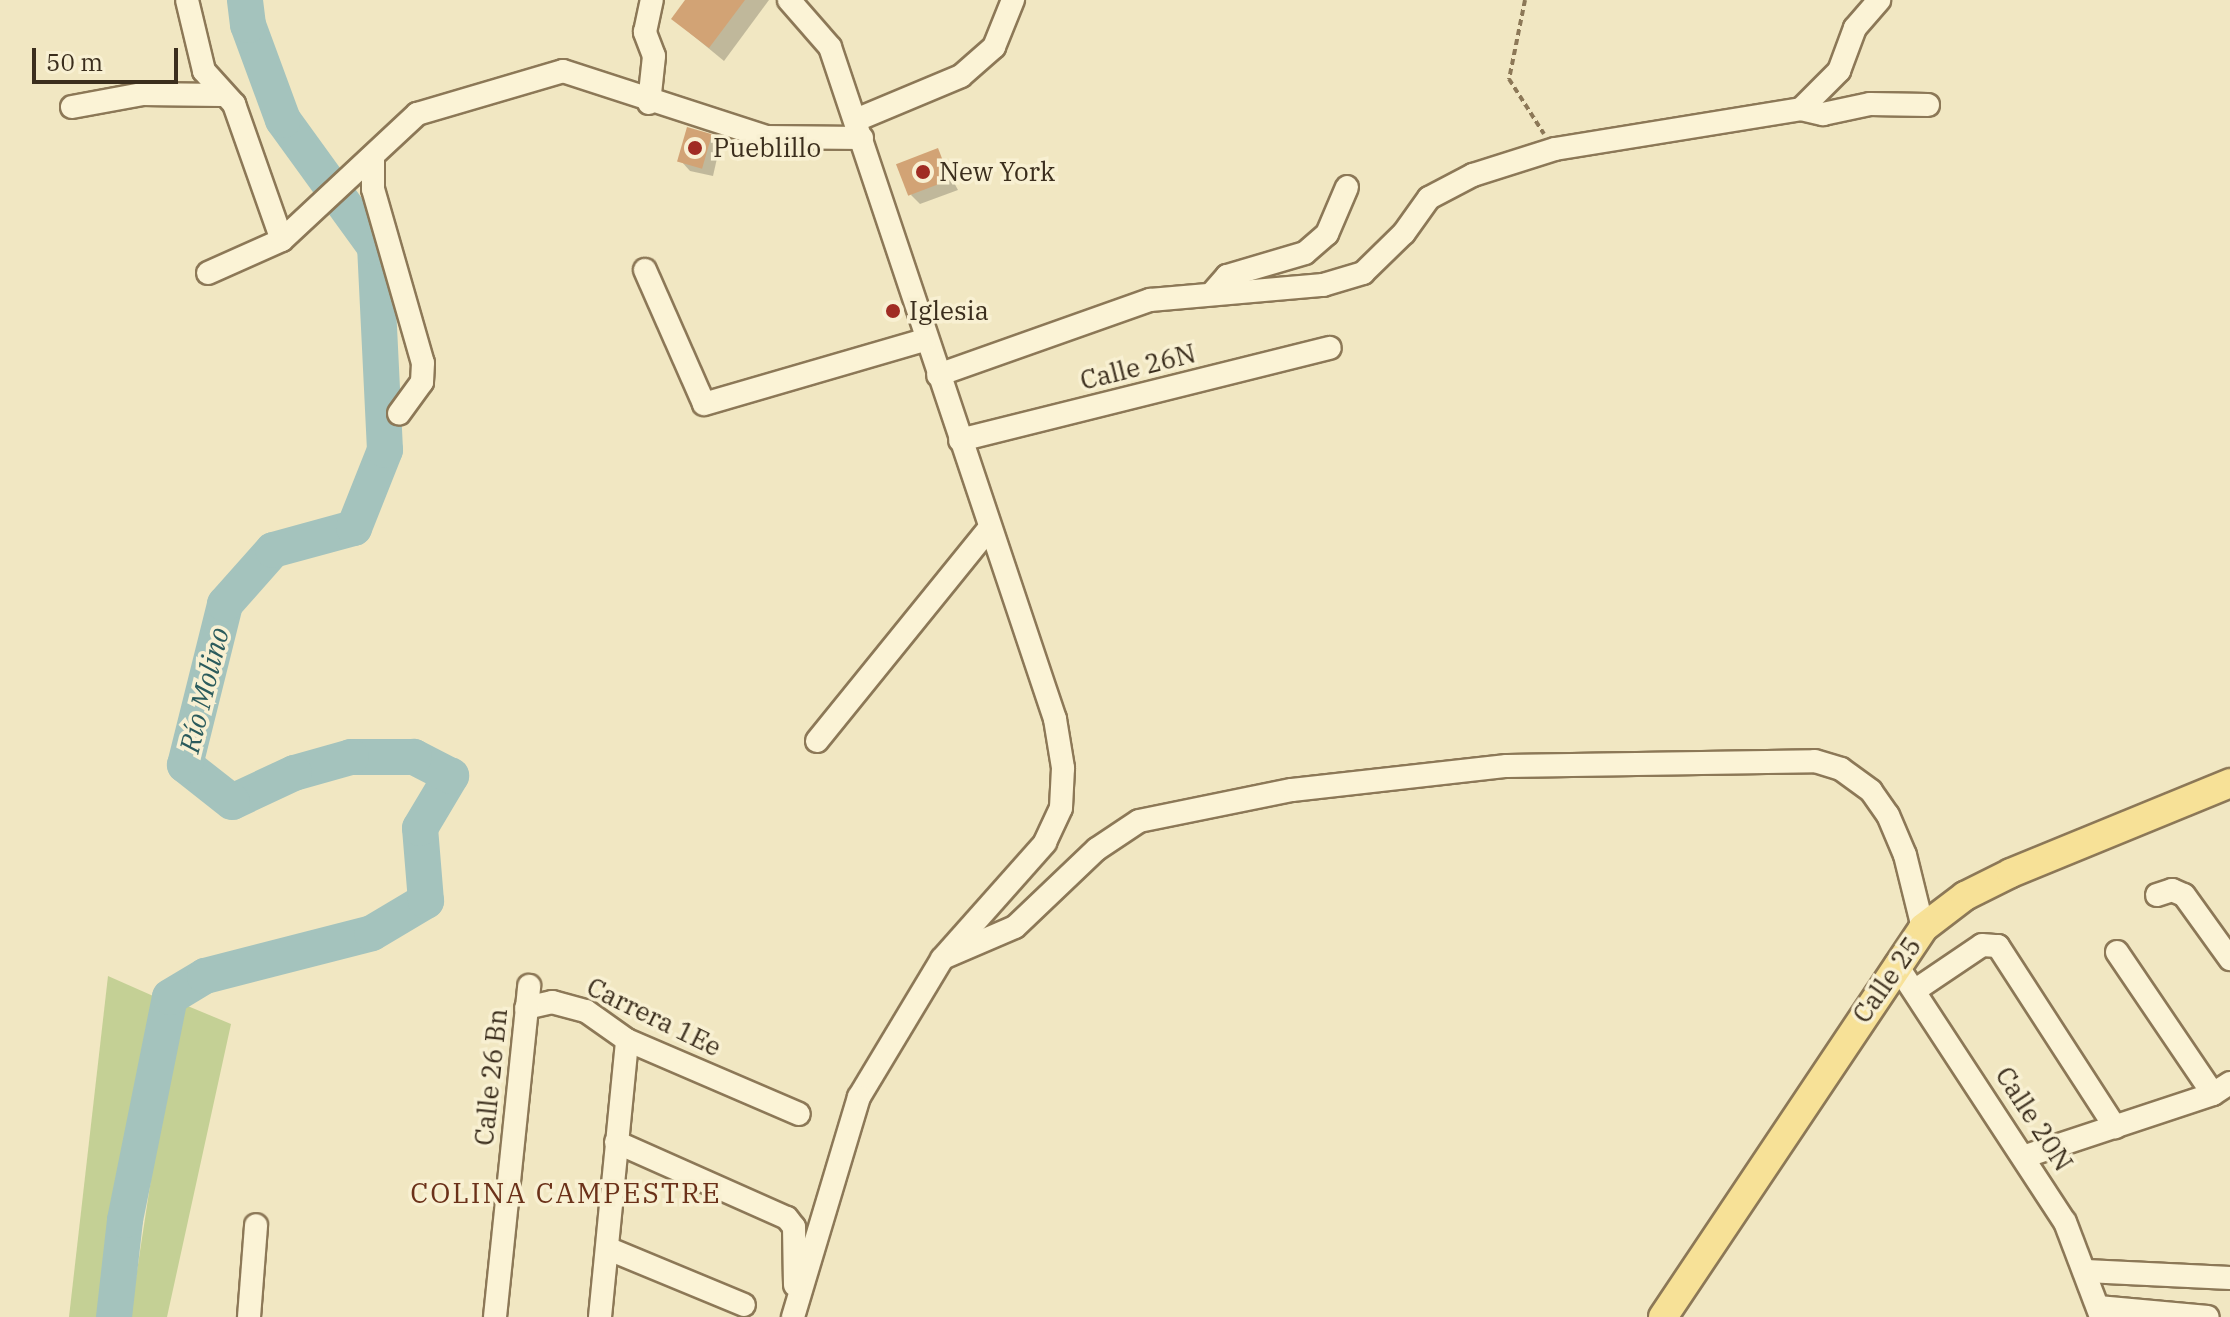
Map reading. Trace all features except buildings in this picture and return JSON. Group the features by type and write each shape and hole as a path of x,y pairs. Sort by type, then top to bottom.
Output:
{"main road":[{"name":"Calle 25","path":"1663,1317 1896,964 1923,928 1965,896 2011,873 2230,783"}],"street":[{"path":"187,0 204,71 221,95 234,104 282,240"},
{"path":"649,103 654,56 645,32 652,0"},
{"path":"789,0 830,47 988,530 1055,719 1063,768 1061,808 1045,843 942,959 859,1097 794,1314"},
{"path":"208,273 282,240 342,183 373,159 417,114 563,71 649,103 766,137 859,129 961,76 994,47 1013,0"},
{"path":"1801,109 1839,71 1855,28 1879,0"},
{"path":"72,107 142,94 221,95"},
{"path":"938,375 1150,300 1214,291 1323,285 1363,273 1404,233 1429,198 1473,175 1555,149 1801,109 1823,114 1870,104 1928,105"},
{"path":"373,159 373,189 423,363 422,382 399,414"},
{"path":"1214,291 1227,276 1305,253 1327,234 1347,187"},
{"path":"645,270 704,404 925,340"},
{"name":"Calle 26N","path":"960,440 1330,348"},
{"path":"817,741 988,530"},
{"path":"942,959 1007,933 1097,849 1139,821 1292,790 1507,766 1815,761 1841,769 1871,791 1888,815 1905,855 1923,928"},
{"path":"2157,895 2172,890 2184,895 2230,959"},
{"path":"1917,989 1982,945 1998,946 2115,1127"},
{"path":"2026,1156 2222,1088 2117,952"},
{"name":"Calle 20N","path":"1896,964 1917,989 2026,1156 2065,1222 2100,1312"},
{"name":"Carrera 1Ee","path":"528,997 586,1011 627,1040 799,1114"},
{"name":"Calle 26 Bn","path":"495,1317 528,997"},
{"path":"600,1317 627,1040"},
{"path":"616,1142 787,1218 794,1227 794,1314"},
{"path":"249,1317 256,1225"},
{"path":"609,1249 744,1305"},
{"path":"2086,1271 2230,1278"},
{"path":"2100,1312 2201,1316"}],"path":[{"path":"1525,0 1509,79 1516,97 1555,149"}],"green space":[{"path":"108,976 160,999 103,1317 69,1317"},
{"path":"178,1002 231,1024 167,1317 130,1317"}],"waterway":[{"name":"Río Molino","path":"114,1317 125,1220 170,997 205,976 372,933 426,901 420,828 451,776 414,757 351,757 294,773 232,802 185,765 225,604 273,550 354,528 385,450 375,247 283,120 248,25 245,0"}],"place":[{"name":"Pueblillo","path":"695,148"},
{"name":"New York","path":"923,172"},
{"name":"Iglesia","path":"893,311"}],"district":[{"name":"COLINA CAMPESTRE","path":"566,1193"}]}
